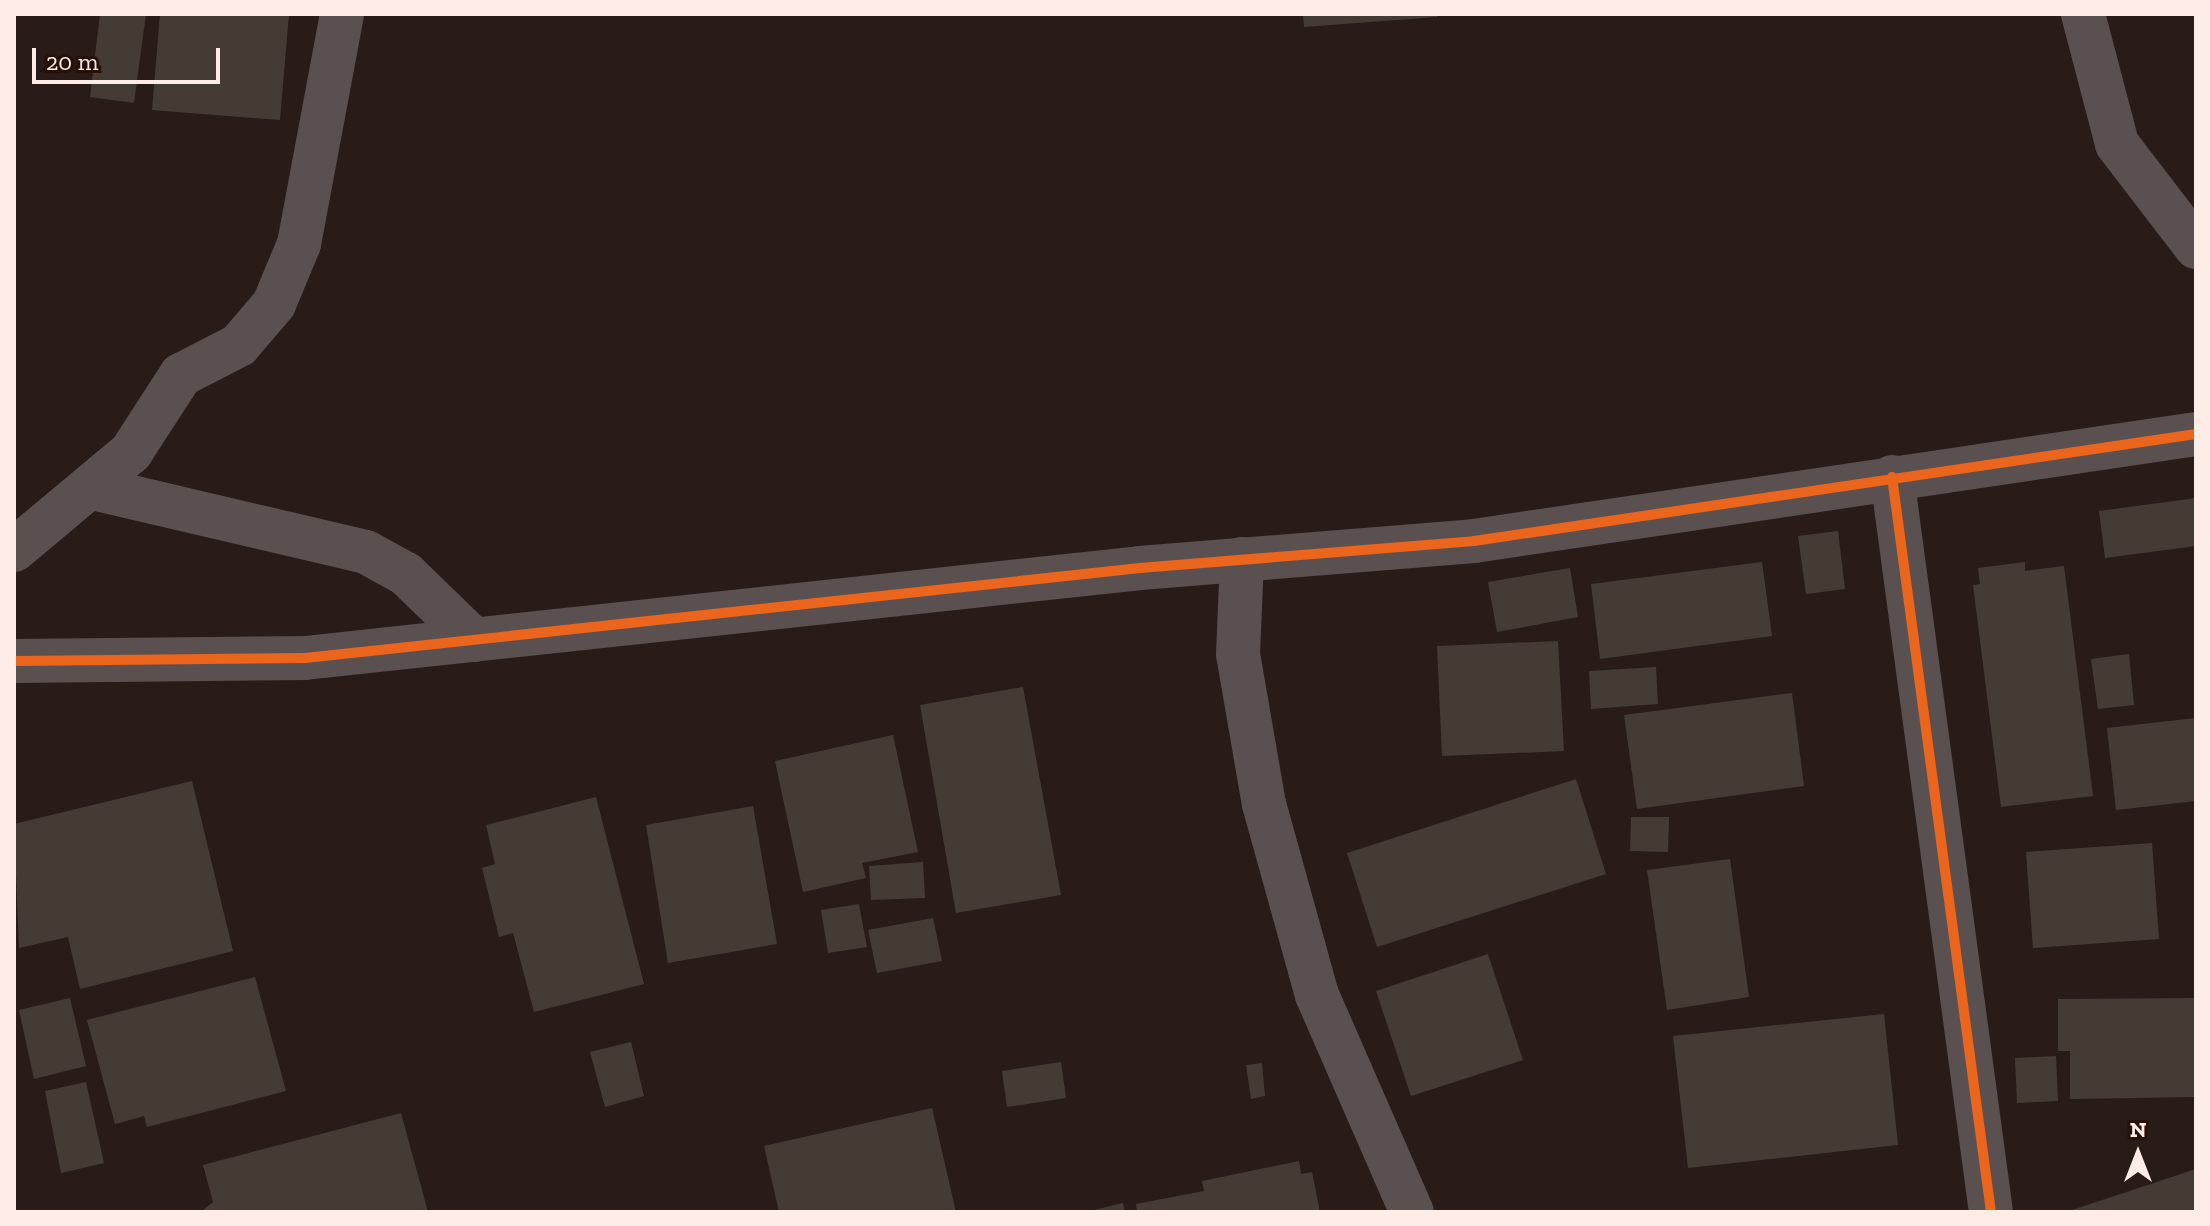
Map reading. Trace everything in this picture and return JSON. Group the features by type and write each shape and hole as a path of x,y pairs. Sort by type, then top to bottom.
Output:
{"street":[{"path":"14,550 93,488 131,452 181,375 239,345 274,304 299,244 342,14"},
{"path":"2083,14 2117,144 2196,247"},
{"path":"14,661 305,658 1242,559 1474,541 1892,477 2192,440"},
{"path":"1892,477 1991,1212"},
{"path":"93,488 366,552 406,574 474,640"},
{"path":"1242,559 1238,654 1264,804 1317,995 1412,1212"}],"building":[{"path":"100,14 146,14 134,103 90,97"},
{"path":"160,14 289,14 280,120 152,110"},
{"path":"1303,14 1437,14 1437,17 1304,27"},
{"path":"2196,498 2196,546 2105,558 2099,511"},
{"path":"1838,531 1845,589 1806,594 1798,536"},
{"path":"1762,562 1772,636 1600,659 1591,584"},
{"path":"2025,562 2025,571 2064,566 2093,796 2001,807 1973,585 1980,584 1978,568"},
{"path":"1570,568 1578,617 1497,632 1488,582"},
{"path":"1558,641 1564,751 1442,756 1437,646"},
{"path":"2129,654 2134,705 2098,709 2091,659"},
{"path":"1656,667 1658,704 1591,709 1589,671"},
{"path":"1023,687 1061,895 956,913 920,705"},
{"path":"1792,693 1804,786 1637,809 1624,715"},
{"path":"2196,718 2196,801 2116,810 2107,728"},
{"path":"893,735 918,852 862,863 866,878 803,892 775,761"},
{"path":"1576,779 1606,874 1377,947 1347,853"},
{"path":"192,781 233,951 80,989 68,937 19,948 14,824"},
{"path":"596,797 644,984 534,1012 513,933 499,937 482,868 495,864 486,825"},
{"path":"753,806 777,944 668,963 646,825"},
{"path":"1631,817 1669,817 1668,852 1630,851"},
{"path":"2152,843 2159,939 2033,948 2026,852"},
{"path":"1730,859 1749,997 1667,1010 1647,870"},
{"path":"923,862 925,898 871,900 869,866"},
{"path":"859,904 867,947 828,953 821,910"},
{"path":"933,918 942,961 877,973 868,930"},
{"path":"1488,954 1523,1060 1411,1096 1376,991"},
{"path":"255,977 286,1091 147,1127 144,1116 115,1124 87,1020"},
{"path":"70,998 86,1066 34,1079 19,1010"},
{"path":"2196,998 2196,1097 2070,1099 2070,1051 2058,1051 2058,999"},
{"path":"1884,1014 1898,1145 1688,1168 1673,1036"},
{"path":"631,1042 644,1096 605,1107 590,1052"},
{"path":"2056,1056 2058,1101 2017,1103 2015,1058"},
{"path":"1061,1062 1066,1098 1007,1107 1002,1071"},
{"path":"1262,1063 1265,1096 1251,1099 1246,1065"},
{"path":"86,1082 104,1163 61,1173 45,1091"},
{"path":"932,1108 956,1212 779,1212 764,1146"},
{"path":"401,1113 428,1212 201,1212 213,1202 203,1165"},
{"path":"1299,1161 1301,1174 1312,1172 1320,1212 1137,1212 1136,1204 1204,1191 1202,1181"},
{"path":"2196,1169 2196,1212 2069,1212 2069,1211"},
{"path":"1123,1203 1125,1212 1090,1212 1090,1211"}],"cycle path":[{"path":"14,661 305,658 1140,568 1474,541 2196,434"},
{"path":"1892,477 1991,1212"}]}
